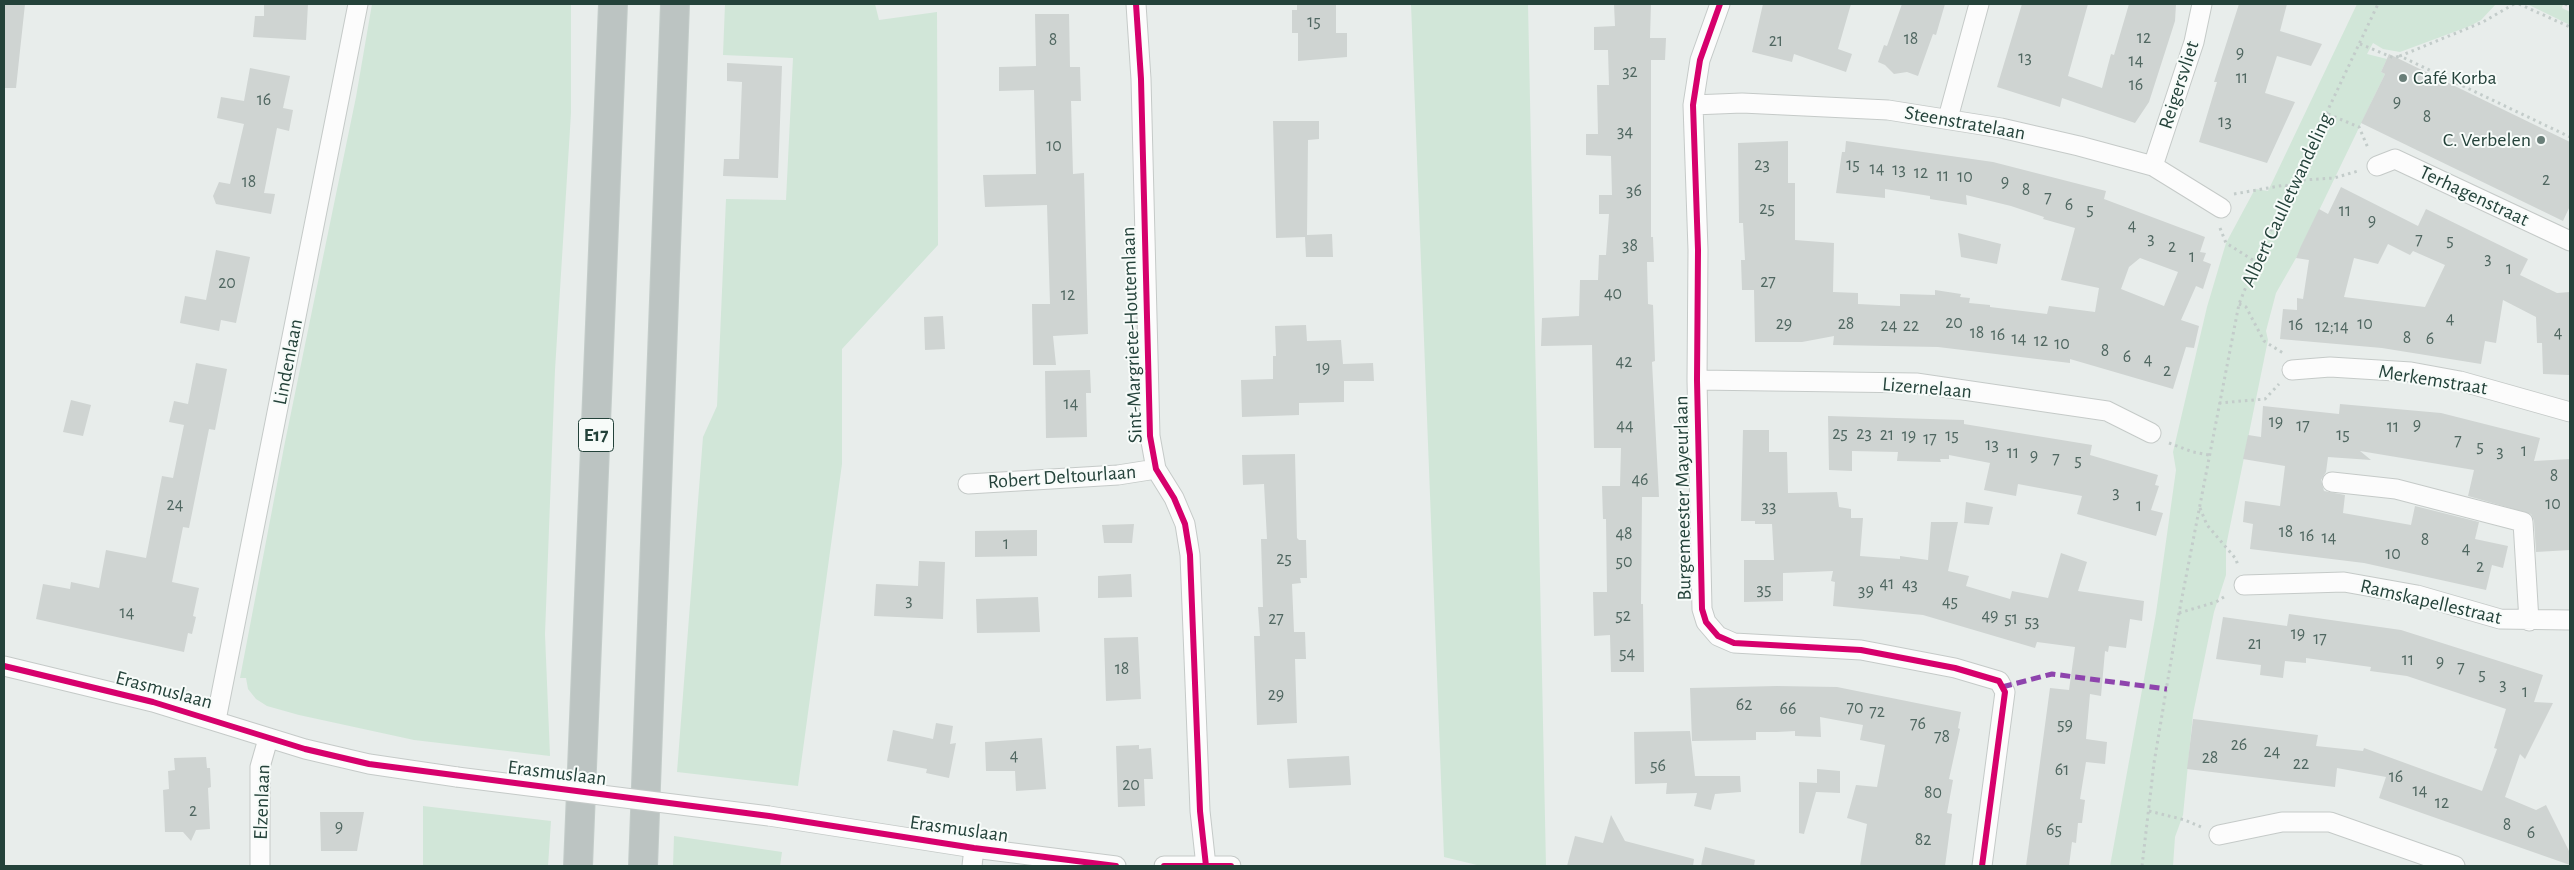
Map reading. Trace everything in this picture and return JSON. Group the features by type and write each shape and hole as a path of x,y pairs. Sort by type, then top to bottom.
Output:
{"highway":[{"name":"E17","path":"578,866 614,4"},
{"path":"643,866 675,4"}],"street":[{"name":"Lindenlaan","path":"216,720 358,4"},
{"name":"Sint-Margriete-Houtemlaan","path":"1136,4 1141,79 1150,436 1156,470 1174,498 1185,524 1190,555 1200,811 1206,866"},
{"name":"Burgemeester Mayeurlaan","path":"1720,4 1700,60 1693,105 1698,250 1697,380 1702,609 1706,622 1718,636 1734,643 1861,650 1955,668 1999,681 2005,692 1982,866"},
{"path":"1948,118 1980,4"},
{"name":"Reigersvliet","path":"2153,166 2194,42 2202,4"},
{"name":"Steenstratelaan","path":"1693,105 1742,103 1888,110 1948,118 2079,146 2153,166 2221,208"},
{"name":"Terhagenstraat","path":"2377,166 2395,159 2570,241"},
{"name":"Merkemstraat","path":"2292,370 2330,367 2411,372 2460,380 2570,412"},
{"name":"Lizernelaan","path":"1697,380 1916,383 2107,411 2152,433"},
{"name":"Robert Deltourlaan","path":"968,484 1118,475 1156,470"},
{"name":"Ramskapellestraat","path":"2332,482 2396,489 2523,522 2529,621"},
{"name":"Ramskapellestraat","path":"2244,585 2344,582 2417,595 2500,619 2529,621 2570,620"},
{"name":"Erasmuslaan","path":"4,666 216,720 268,739 369,764 769,816 973,857 1116,866"},
{"name":"Elzenlaan","path":"260,866 260,767 268,739"},
{"path":"2219,835 2282,822 2330,822 2455,866"},
{"path":"1164,866 1231,866"}],"path":[{"path":"2360,44 2394,58 2483,22 2514,4"},
{"path":"2520,4 2570,26"},
{"path":"2566,4 2570,6"},
{"path":"2400,56 2570,137"},
{"path":"2328,114 2359,127 2377,166"},
{"path":"2297,178 2303,180 2334,178"},
{"path":"2255,189 2285,185 2292,188"},
{"path":"2219,403 2265,399 2292,370 2282,352 2264,341 2246,307 2238,304"},
{"path":"2152,433 2174,446 2209,455"},
{"path":"2179,613 2216,602 2244,585 2236,559 2207,525 2199,507"},
{"path":"2149,812 2185,820 2219,835"}],"green space":[{"path":"372,4 571,4 571,113 555,370 545,634 550,756 414,740 299,715 267,706 256,699 248,689 246,678 240,678 285,442 356,97"},
{"path":"725,4 875,4 879,20 937,12 938,245 842,349 842,464 798,786 677,772 703,437 717,406 726,199 786,200 793,58 723,55"},
{"path":"1411,4 1528,4 1546,866 1481,866 1444,857"},
{"path":"2357,4 2496,4 2481,20 2470,26 2400,52 2383,49 2373,43 2367,54 2387,59 2381,72 2385,74 2296,258 2276,293 2266,331 2268,340 2226,546 2226,575 2214,612 2193,714 2183,815 2175,837 2173,866 2110,866 2156,613 2176,470 2173,452 2207,307 2226,243 2255,189 2268,191"},
{"path":"2527,4 2563,4 2562,8 2570,12 2570,25"},
{"path":"423,806 551,821 548,866 423,866"},
{"path":"674,836 782,852 780,866 673,866"}],"building":[{"path":"4,4 25,4 16,88 4,88"},
{"path":"264,4 308,4 306,40 253,37 255,16 264,16"},
{"path":"1297,4 1336,4 1336,33 1347,33 1347,57 1298,61 1298,33 1292,33 1292,10 1297,10"},
{"path":"1614,4 1651,4 1650,38 1666,38 1665,60 1651,60 1651,237 1653,237 1654,262 1647,262 1648,304 1653,305 1655,361 1652,362 1659,497 1642,497 1641,604 1643,604 1644,672 1611,672 1610,635 1594,636 1593,592 1607,592 1606,519 1603,519 1602,486 1620,486 1621,448 1594,448 1592,345 1541,346 1542,318 1579,316 1580,280 1598,280 1599,255 1606,255 1609,214 1599,214 1599,195 1612,195 1611,156 1586,155 1586,134 1598,134 1597,85 1609,85 1608,50 1594,50 1594,27 1615,26"},
{"path":"1763,4 1851,4 1838,49 1852,54 1846,72 1794,54 1792,62 1752,52"},
{"path":"1902,4 1945,4 1936,35 1933,34 1918,76 1907,72 1894,74 1885,65 1878,62 1884,45 1887,46"},
{"path":"2022,4 2088,4 2068,76 2102,88 2111,54 2114,55 2129,4 2176,4 2175,21 2149,102 2135,123 2062,98 2060,107 1997,87"},
{"path":"2239,4 2287,4 2280,31 2322,44 2311,66 2277,56 2265,93 2295,102 2267,163 2199,142 2217,82 2214,82"},
{"path":"1035,14 1069,14 1070,67 1080,67 1081,101 1071,101 1073,174 1084,173 1088,334 1053,336 1056,365 1033,365 1032,304 1050,304 1047,205 985,207 983,175 1036,174 1034,90 999,91 999,67 1036,66"},
{"path":"2389,54 2570,142 2570,206 2563,221 2361,123 2385,74 2381,72"},
{"path":"727,63 782,66 778,178 723,176 724,159 739,159 742,82 727,81"},
{"path":"250,68 290,76 283,108 293,110 289,131 277,128 264,193 275,194 271,214 216,204 213,196 219,182 230,184 244,124 217,118 221,97 244,101"},
{"path":"1273,121 1319,121 1319,139 1308,140 1307,235 1332,234 1333,257 1306,257 1305,237 1276,238"},
{"path":"1788,141 1788,183 1795,183 1795,240 1834,243 1833,292 1858,293 1858,304 1900,306 1900,294 1935,295 1935,290 1961,294 1960,297 1970,298 1969,303 1990,305 1990,307 2047,314 2049,306 2095,312 2099,288 2061,280 2075,228 2043,219 2044,217 2011,206 1966,195 1967,205 1930,199 1930,196 1885,189 1885,198 1836,193 1842,152 1845,152 1846,141 1993,162 2106,191 2104,199 2205,237 2200,252 2206,253 2203,261 2211,264 2203,289 2196,286 2181,320 2199,326 2194,348 2186,347 2173,389 2070,359 2070,363 1938,347 1833,345 1834,336 1802,342 1755,342 1754,290 1742,290 1741,260 1745,260 1743,223 1739,223 1738,143","holes":["2140,258 2178,272 2164,306 2121,289 2129,267"]},
{"path":"2341,187 2418,226 2426,209 2528,259 2520,275 2557,293 2570,292 2569,375 2543,374 2542,343 2537,343 2536,317 2503,300 2496,343 2485,341 2481,364 2382,348 2280,339 2283,309 2297,310 2297,298 2303,299 2309,260 2296,258 2319,209 2328,214","holes":["2388,244 2410,255 2413,251 2445,265 2425,307 2344,297 2354,258 2378,264"]},
{"path":"1958,233 2001,244 1997,264 1961,257"},
{"path":"216,250 250,257 236,323 221,320 219,331 180,323 185,296 206,300"},
{"path":"943,316 945,349 925,350 924,317"},
{"path":"1306,325 1307,341 1341,340 1343,364 1373,363 1374,381 1344,381 1344,402 1299,403 1299,415 1242,417 1241,380 1273,379 1273,356 1276,356 1275,326"},
{"path":"196,363 227,369 215,430 209,429 189,528 183,527 172,582 199,588 193,616 196,617 192,634 188,633 184,652 36,619 43,584 70,589 71,582 99,588 106,550 146,558 162,476 173,478 184,425 169,422 174,401 188,404"},
{"path":"1090,370 1091,393 1086,393 1087,437 1046,438 1045,371"},
{"path":"71,400 91,405 83,436 63,432"},
{"path":"2340,404 2441,413 2540,438 2534,461 2570,459 2570,550 2536,552 2534,521 2531,514 2468,496 2474,470 2360,451 2371,460 2328,457 2326,472 2321,480 2324,491 2345,495 2343,513 2411,525 2415,506 2479,522 2475,539 2508,546 2503,568 2492,565 2486,590 2364,563 2250,549 2253,524 2243,522 2245,501 2280,506 2285,466 2243,459 2248,435 2261,437 2263,406 2339,414"},
{"path":"1828,416 1964,420 1964,424 2092,445 2090,455 2158,475 2155,485 2159,486 2151,510 2163,513 2156,536 2077,514 2082,496 2018,484 2016,496 1984,490 1990,463 1949,455 1949,459 1940,459 1941,462 1897,461 1898,452 1852,451 1852,471 1829,470"},
{"path":"1743,430 1769,430 1769,452 1787,452 1788,493 1837,492 1839,507 1851,509 1851,518 1863,518 1860,556 1900,559 1900,556 1928,560 1931,522 1958,522 1948,571 1969,576 1966,586 2010,599 2012,591 2048,598 2061,553 2087,562 2078,591 2144,601 2142,621 2130,619 2126,648 2109,646 2108,652 2105,651 2101,696 2090,694 2086,739 2107,742 2105,764 2086,762 2080,799 2085,800 2082,823 2078,823 2076,843 2072,842 2069,866 2026,866 2050,688 2069,690 2075,647 2037,642 2035,648 1923,615 1833,606 1835,582 1831,581 1833,571 1783,573 1783,601 1744,602 1744,560 1774,560 1772,524 1755,524 1755,521 1741,521"},
{"path":"1295,454 1297,538 1299,540 1306,540 1307,578 1300,578 1301,583 1292,584 1294,632 1305,632 1306,659 1295,659 1297,723 1257,725 1254,636 1260,636 1258,607 1263,607 1261,539 1267,539 1264,484 1243,485 1242,455"},
{"path":"1966,502 1993,507 1989,525 1964,523"},
{"path":"1134,524 1132,543 1104,543 1102,525"},
{"path":"1037,530 1037,556 975,557 975,531"},
{"path":"919,561 945,562 943,619 874,616 876,584 918,586"},
{"path":"1131,574 1132,597 1098,598 1098,576"},
{"path":"1038,597 1040,632 977,633 976,599"},
{"path":"2289,614 2401,630 2543,675 2534,702 2553,703 2525,759 2520,754 2505,797 2536,810 2546,805 2570,853 2570,865 2379,798 2386,777 2337,768 2335,787 2187,769 2193,719 2318,735 2316,746 2363,751 2364,748 2482,791 2497,749 2494,748 2506,709 2407,676 2370,671 2371,667 2306,658 2306,663 2285,661 2283,678 2260,675 2261,665 2216,659 2223,617 2287,626"},
{"path":"1138,637 1141,699 1106,701 1104,638"},
{"path":"1837,687 1961,712 1958,728 1960,729 1949,779 1953,780 1947,813 1952,814 1945,866 1860,866 1867,824 1847,818 1856,785 1877,787 1885,745 1860,740 1863,725 1820,717 1821,737 1795,736 1795,731 1756,732 1756,740 1692,741 1690,688"},
{"path":"936,723 953,726 950,744 956,743 949,778 926,773 927,769 887,761 893,730 933,739"},
{"path":"1690,731 1695,776 1740,776 1741,792 1715,794 1711,810 1694,806 1697,793 1666,794 1667,783 1635,784 1634,732"},
{"path":"1042,738 1046,789 1016,791 1015,771 986,771 985,742"},
{"path":"1139,745 1139,749 1151,748 1153,779 1144,779 1145,806 1118,807 1116,746"},
{"path":"1349,756 1351,785 1289,788 1287,759"},
{"path":"206,757 207,768 210,768 211,787 208,788 210,829 196,830 191,841 183,832 165,832 163,790 169,789 168,771 175,770 174,758"},
{"path":"1817,769 1840,771 1840,793 1816,792 1804,834 1799,833 1799,782 1817,783"},
{"path":"320,812 364,812 357,851 321,851"},
{"path":"1611,815 1625,841 1694,859 1693,866 1567,866 1575,836 1603,843"},
{"path":"1705,847 1755,860 1754,866 1701,866"}],"marked path":[{"path":"2002,687 2052,674 2167,689"}],"cycle path":[{"path":"1136,4 1141,79 1150,436 1156,469 1174,498 1185,524 1190,555 1200,811 1206,866"},
{"path":"1720,4 1700,60 1693,105 1698,250 1697,380 1702,609 1706,622 1718,636 1734,643 1861,650 1955,668 1999,681 2005,692 1982,866"},
{"path":"4,666 153,702 305,749 369,764 769,816 974,848 1116,866"},
{"path":"1164,866 1231,866"}],"place":[{"name":"Café Korba","path":"2403,78"},
{"name":"C. Verbelen","path":"2541,140"}]}
